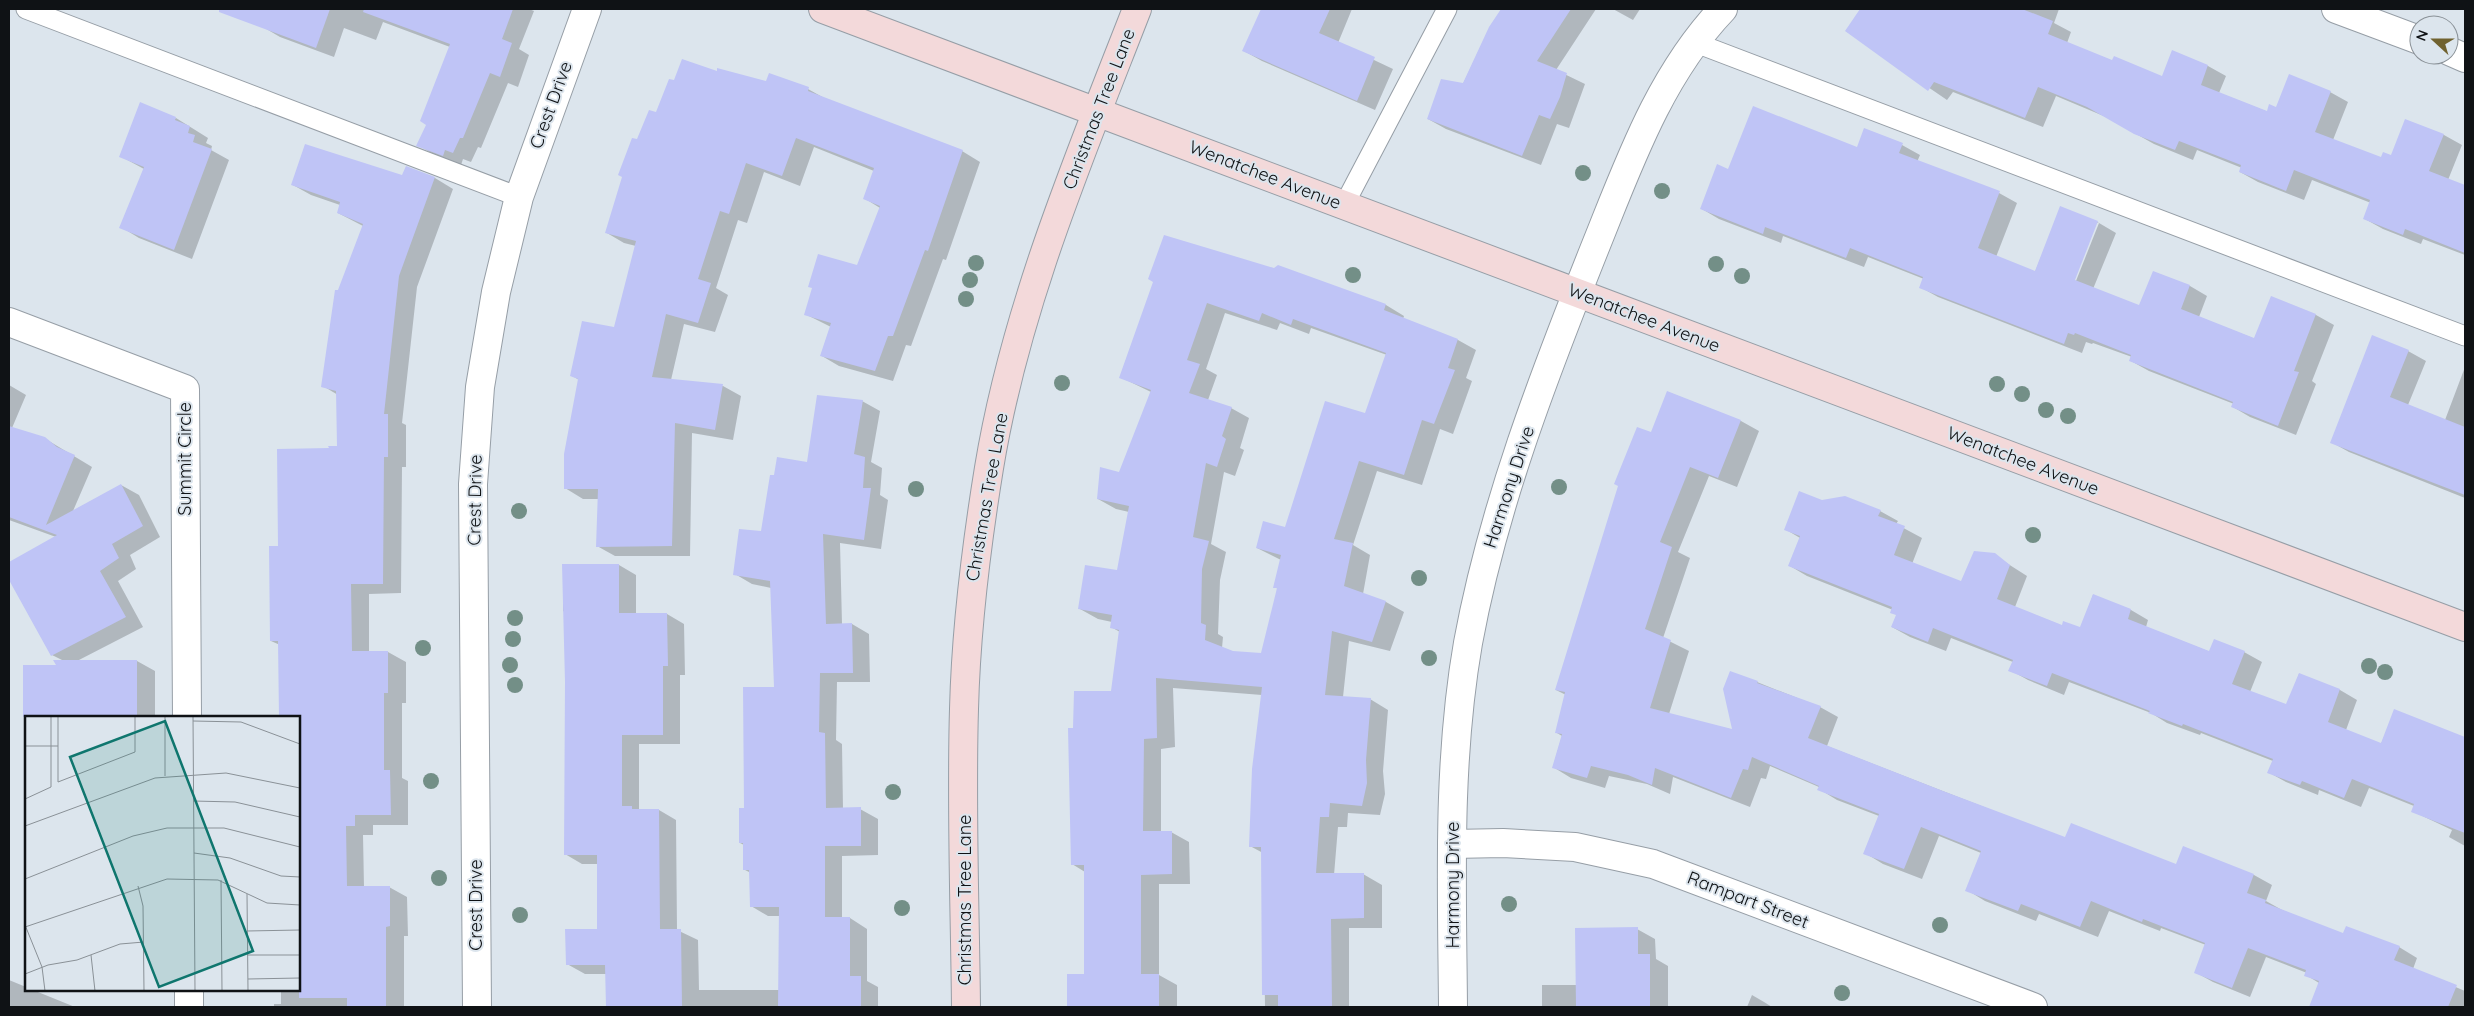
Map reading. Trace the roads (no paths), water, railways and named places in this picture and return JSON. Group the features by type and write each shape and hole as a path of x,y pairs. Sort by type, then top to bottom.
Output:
{"street":[{"name":"Crest Drive","path":"477,1007 473,484 482,378 496,292 519,197 587,9"},
{"name":"Christmas Tree Lane","path":"966,1007 964,709 970,601 989,466 1013,361 1040,266 1137,9"},
{"name":"Harmony Drive","path":"1453,1007 1452,844 1456,744 1468,644 1488,547 1518,452 1641,133 1677,70 1723,9"},
{"path":"2336,9 2409,36"},
{"name":"Wenatchee Avenue","path":"841,12 1097,112 2465,627"},
{"name":"Summit Circle","path":"9,322 185,389 187,716"},
{"name":"Rampart Street","path":"1452,844 1503,843 1575,847 1653,864 1987,999 2033,1007"},
{"path":"189,991 189,1007"}],"lane":[{"path":"26,9 519,197"},
{"path":"1344,204 1447,9"},
{"path":"1696,43 2465,336"}]}
